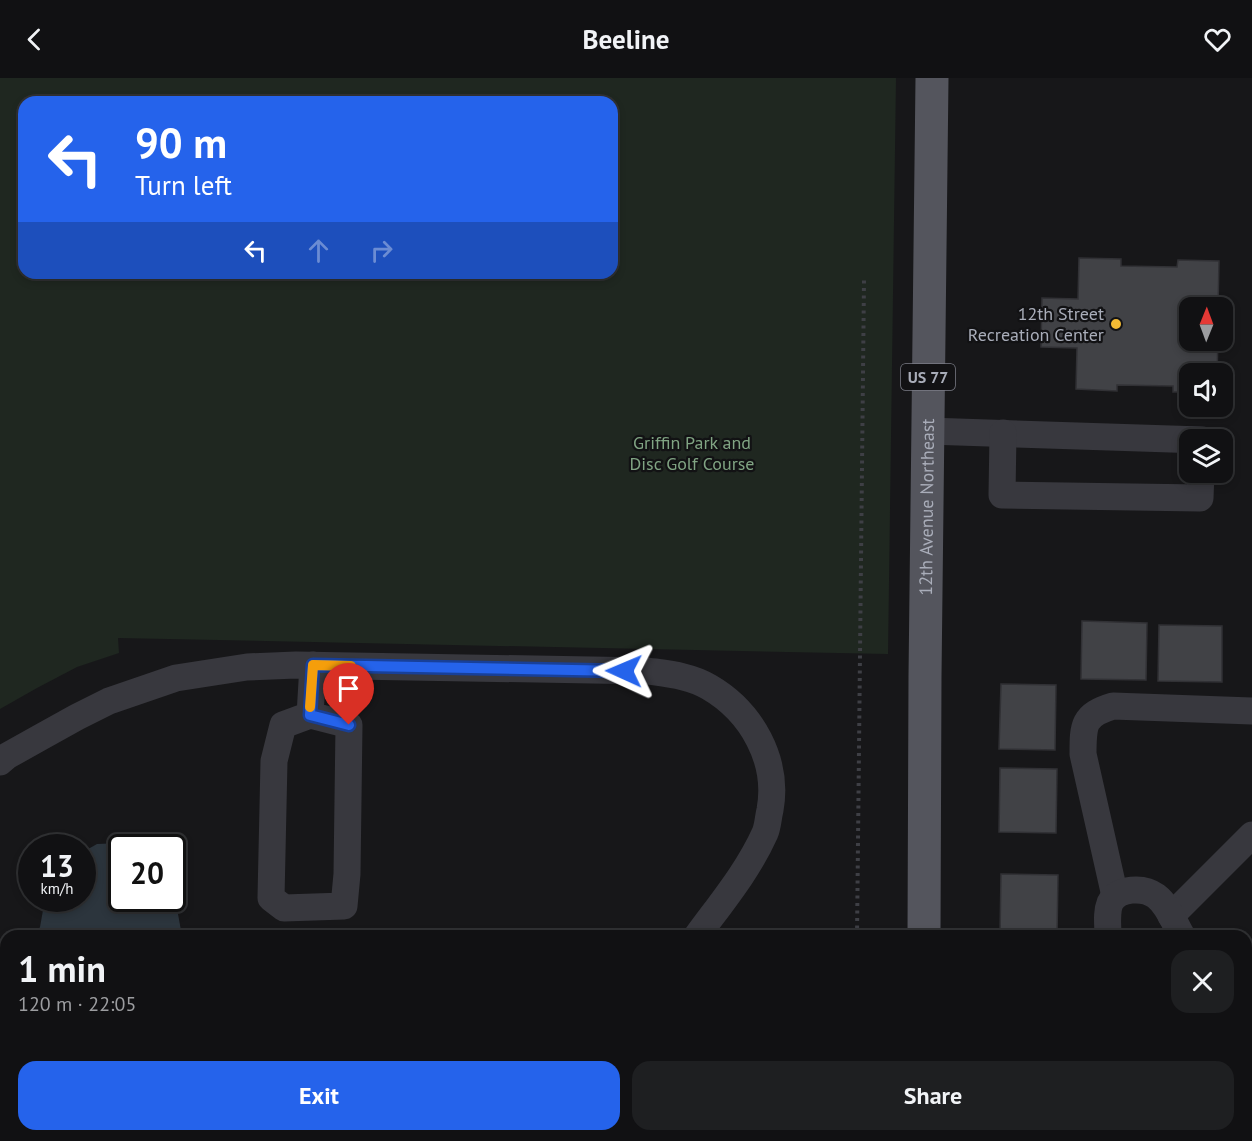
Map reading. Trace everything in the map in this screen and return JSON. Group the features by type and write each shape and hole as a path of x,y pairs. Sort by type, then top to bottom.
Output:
{"main road":[{"name":"12th Avenue Northeast","path":"924,930 932,78"}],"street":[{"path":"928,431 1179,439"},
{"path":"1003,433 1002,495 1200,498 1201,483"},
{"path":"310,715 313,665"},
{"path":"0,762 15,751 109,702 176,678 247,668 313,665 648,672 679,675 709,687 739,709 754,729 765,753 772,780 766,831 743,874 701,930"},
{"path":"1115,896 1083,754 1083,732 1089,718 1099,710 1113,706 1252,711"},
{"path":"310,715 349,725 347,874 344,906 284,908 271,898 274,761 283,725 310,715"},
{"path":"1108,930 1110,904 1115,896 1134,889 1154,895 1162,902 1177,926 1252,835"}],"path":[{"path":"857,930 864,280"}],"green space":[{"name":"Griffin Park and Disc Golf Course","path":"0,78 896,78 888,654 118,638 119,653 77,667 0,709"}],"shaded area":[{"path":"108,844 108,912 177,912 181,930 38,930 43,912 96,912 96,845"}],"building":[{"name":"12th Street Recreation Center","path":"1079,258 1121,259 1121,266 1177,267 1178,260 1219,261 1218,297 1179,297 1179,351 1218,351 1217,363 1179,363 1179,392 1173,392 1173,386 1117,385 1117,391 1076,389 1077,348 1041,347 1042,298 1078,299"},
{"path":"1082,621 1147,623 1146,680 1081,679"},
{"path":"1159,625 1222,626 1222,682 1158,681"},
{"path":"1001,684 1056,685 1055,750 999,749"},
{"path":"1000,768 1057,769 1056,833 999,832"},
{"path":"1001,874 1058,875 1057,930 1000,930"}],"slow traffic":[{"path":"310,707 313,665 351,666"}],"place":[{"name":"12th Street Recreation Center","path":"1116,324"}],"route":[{"path":"349,725 310,715 313,665 624,671"}]}
